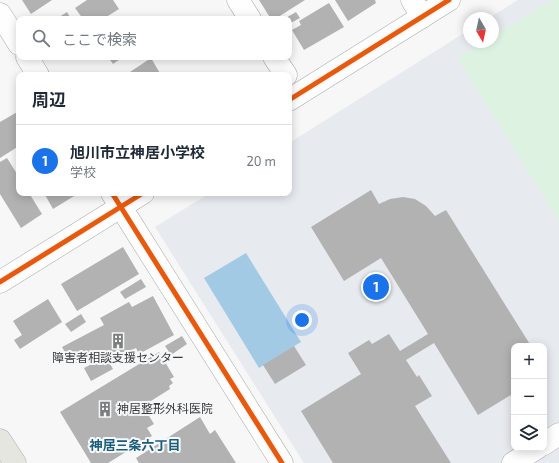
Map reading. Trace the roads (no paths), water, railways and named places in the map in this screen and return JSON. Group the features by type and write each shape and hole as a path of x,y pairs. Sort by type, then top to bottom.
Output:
{"main road":[{"path":"0,440 14,463"}],"street":[{"path":"238,0 248,16"},
{"path":"292,92 417,8 450,0"},
{"path":"0,14 16,39"},
{"path":"29,60 36,72"},
{"path":"276,60 284,72"},
{"path":"0,282 117,200 132,196"},
{"path":"117,200 282,463"},
{"path":"547,442 559,434"},
{"path":"513,463 532,451"}],"water":[{"path":"246,253 301,342 259,368 204,278"}],"place":[{"name":"旭川市立神居小学校","path":"376,287"},
{"name":"障害者相談支援センター","path":"118,341"},
{"name":"神居整形外科医院","path":"105,409"}],"district":[{"name":"神居三条六丁目","path":"135,445"}]}
